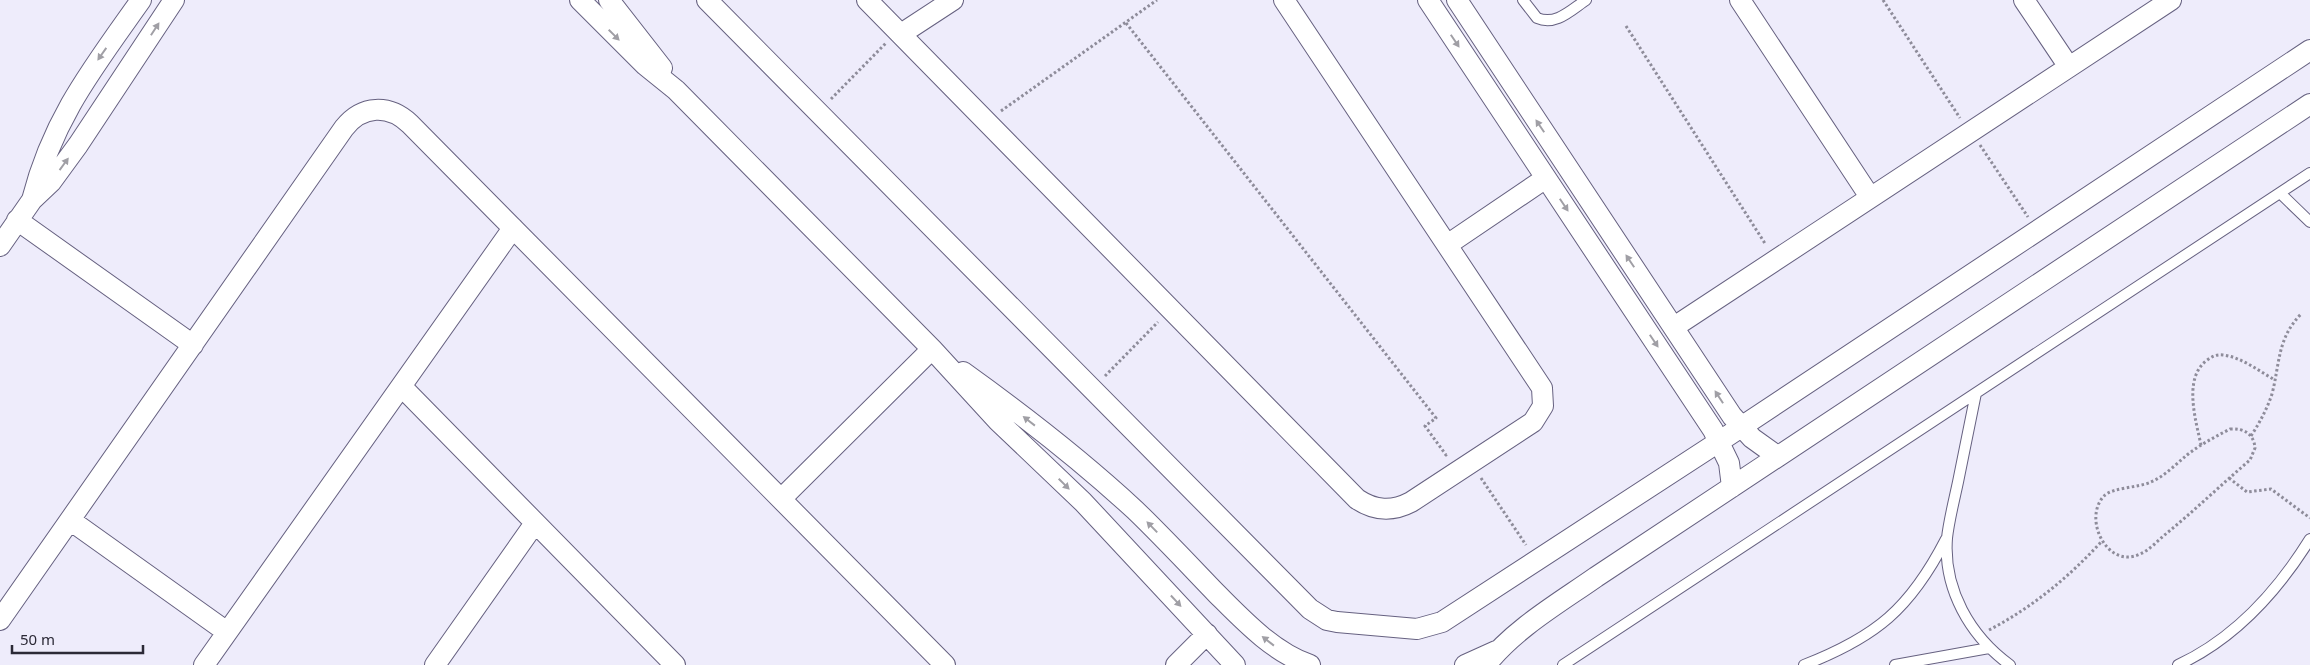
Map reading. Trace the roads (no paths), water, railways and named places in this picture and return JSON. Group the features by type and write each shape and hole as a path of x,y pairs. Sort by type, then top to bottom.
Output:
{"street":[{"path":"32,200 47,150 58,125 85,79 140,0"},
{"path":"0,246 32,200 51,182 78,145 174,0"},
{"path":"580,0 631,52 676,90 932,349 975,398 1083,502 1235,665"},
{"path":"610,0 658,61 676,90"},
{"path":"707,0 1310,609 1327,620 1417,629 1434,626 1720,441 2310,50"},
{"path":"867,0 1357,499 1365,504 1384,509 1402,506 1533,422 1543,406 1544,397 1537,380 1284,0"},
{"path":"899,32 953,0"},
{"path":"1428,0 1720,441 1729,463 1732,487"},
{"path":"1457,0 1740,426 1777,456"},
{"path":"1740,0 1870,197"},
{"path":"2024,0 2069,67"},
{"path":"1674,327 2171,0"},
{"path":"1465,665 1491,658 1562,600 2310,104"},
{"path":"0,620 344,128 356,116 364,112 380,109 389,110 404,118 945,665"},
{"path":"1447,244 1546,178"},
{"path":"17,220 193,345"},
{"path":"204,665 514,228"},
{"path":"781,499 932,349"},
{"path":"932,349 1092,472 1137,512 1243,620 1278,648 1310,665"},
{"path":"402,387 675,665"},
{"path":"70,520 227,632"},
{"path":"435,665 535,523"},
{"path":"1176,665 1207,634"}],"lane":[{"path":"1523,0 1537,18 1550,21 1556,20 1586,0"},
{"path":"1563,665 2310,173"},
{"path":"2280,193 2310,222"},
{"path":"1976,393 1947,536 1948,565 1955,593 1978,636 1988,648 2010,665"},
{"path":"1805,665 1846,648 1864,638 1898,610 1925,576 1947,536"},
{"path":"2178,665 2218,644 2237,628 2273,589 2310,539"},
{"path":"1895,665 1988,648"}]}
